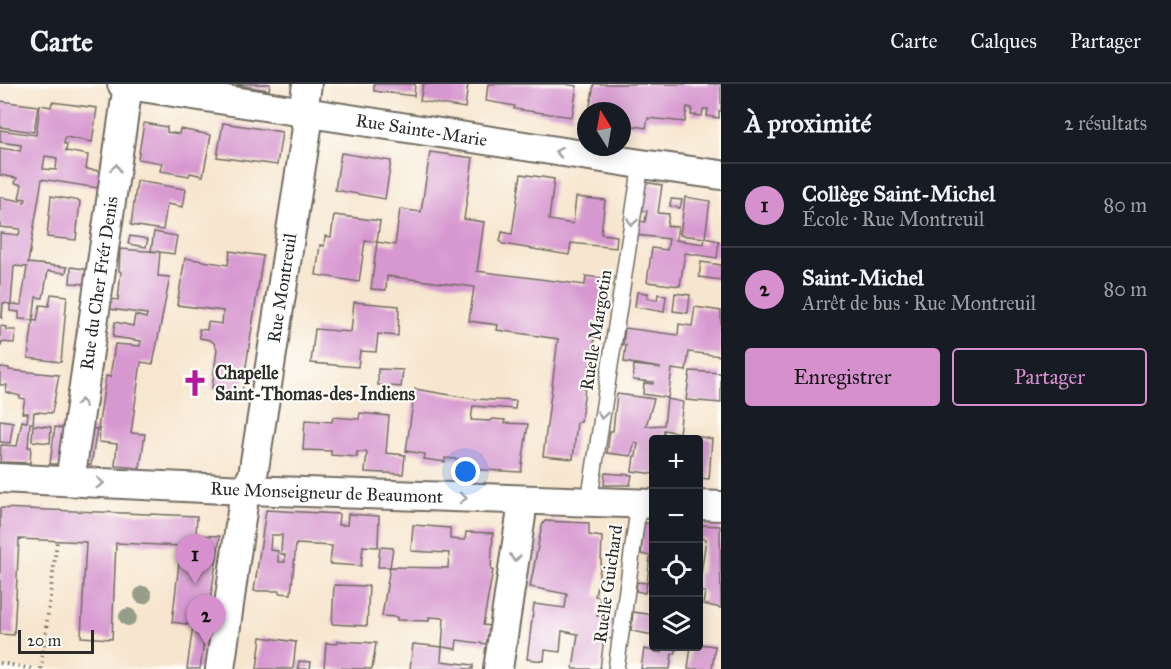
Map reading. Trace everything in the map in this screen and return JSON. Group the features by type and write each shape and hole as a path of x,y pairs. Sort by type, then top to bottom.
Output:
{"street":[{"name":"Rue Sainte-Marie","path":"125,84 721,175"},
{"name":"Rue du Cher Frér Denis","path":"70,481 125,84"},
{"name":"Rue Montreuil","path":"220,669 245,490 254,475 302,162 307,128 303,112 307,84"},
{"name":"Rue Monseigneur de Beaumont","path":"0,478 245,490 646,503"},
{"path":"498,669 521,516 521,500"},
{"path":"703,505 721,506"}],"lane":[{"name":"Ruelle Margotin","path":"588,501 641,164"},
{"name":"Ruelle Guichard","path":"616,669 646,503"}],"path":[{"path":"40,669 57,541"},
{"path":"0,663 34,669"}],"building":[{"path":"237,84 270,84 269,90"},
{"path":"374,84 415,84 414,96 374,91"},
{"path":"423,84 468,84 465,108 420,101"},
{"path":"488,84 577,86 572,117 514,109 515,106 486,101"},
{"path":"594,84 721,84 719,118 707,116 708,109 703,109 702,116 691,115 692,108 687,107 685,122 648,118 646,128 631,126 631,102 591,102"},
{"path":"0,101 38,106 34,132 0,127"},
{"path":"52,102 97,108 92,142 65,137 64,144 67,144 66,151 88,155 86,169 107,172 104,189 42,179 28,263 67,267 66,273 48,271 43,298 36,297 33,320 19,319 19,312 10,311 10,304 3,303 2,318 0,317 0,233 19,235 20,229 0,227 0,197 25,202 26,199 19,198 22,185 15,183 17,178 0,175 0,148 20,151 21,145 0,142 0,130 36,135 40,105 51,107","holes":["45,156 57,158 56,170 43,169","14,266 27,267 21,305 11,304"]},
{"path":"144,123 167,127 167,132 179,134 180,129 211,135 203,176 160,171 162,163 138,159"},
{"path":"223,123 282,132 277,165 217,157"},
{"path":"430,152 473,158 464,219 484,222 477,271 585,285 586,276 608,279 602,321 598,321 589,378 586,378 581,422 577,422 573,459 543,456 558,339 497,330 498,325 469,321 474,287 387,276 386,290 371,289 377,242 395,245 400,209 421,212"},
{"path":"341,153 391,161 385,199 335,190"},
{"path":"521,174 554,179 549,220 573,224 576,197 605,200 601,234 617,236 616,248 571,243 569,255 500,242 502,232 512,234"},
{"path":"137,181 186,189 183,207 167,204 163,230 131,225"},
{"path":"643,182 662,185 658,213 669,214 667,226 678,227 676,240 704,244 705,238 719,241 717,258 685,253 680,286 647,282 652,248 667,250 669,239 636,235 637,221 645,222 647,211 639,210"},
{"path":"51,196 80,201 76,240 47,237"},
{"path":"685,197 710,201 705,238 680,235"},
{"path":"671,199 682,200 680,208 670,206"},
{"path":"334,215 380,221 377,242 365,241 359,282 316,275 320,245 324,246 325,236 331,237"},
{"path":"154,232 177,236 174,254 151,251"},
{"path":"130,236 148,239 146,247 128,244"},
{"path":"120,249 160,252 158,276 170,277 153,364 141,362 131,433 145,434 140,468 115,466 117,444 99,442 100,429 98,429 106,376 110,377 115,344 140,346 141,341 113,337 115,322 133,326 135,315 146,318 147,314 110,309 111,299 118,300 121,272 119,271"},
{"path":"230,251 263,256 242,392 212,389 217,349 210,340 200,338 199,329 207,330 208,322 222,324 223,311 177,305 185,258 228,265"},
{"path":"701,262 721,265 721,280 699,277"},
{"path":"71,267 91,270 89,284 70,283"},
{"path":"637,292 648,293 647,298 657,300 658,294 666,296 664,312 635,307"},
{"path":"675,293 690,295 688,313 673,311"},
{"path":"51,294 67,296 61,362 28,358 33,320 37,321 40,305 49,306"},
{"path":"354,302 399,306 398,336 378,334 376,352 360,351 358,367 311,363 315,329 351,332"},
{"path":"695,307 721,311 721,356 689,352 686,371 672,369 668,398 643,394 644,383 653,384 653,382 633,380 634,365 661,368 624,362 625,328 678,335 679,324 692,326"},
{"path":"0,326 6,327 6,330 16,330 14,343 2,342 0,346"},
{"path":"0,367 59,375 52,413 34,412 33,423 30,423 28,447 31,447 30,463 0,462 1,445 17,446 22,421 27,422 28,413 22,413 25,399 6,392 7,385 0,385"},
{"path":"378,369 403,370 401,387 378,385"},
{"path":"690,371 721,373 721,403 686,400"},
{"path":"415,389 474,399 516,401 515,409 473,406 471,420 491,421 492,419 505,420 504,423 528,424 521,472 465,469 465,460 445,458 445,462 424,459 425,454 406,451"},
{"path":"617,394 654,399 646,426 664,425 667,399 683,402 679,433 664,430 664,435 649,435 649,473 632,471 638,444 635,442 631,456 607,453 610,431 613,431"},
{"path":"360,413 389,416 386,453 405,455 403,474 365,472 367,452 357,452 357,457 331,455 331,451 303,450 305,420 332,422 333,417 359,419"},
{"path":"0,420 13,422 10,443 0,442"},
{"path":"33,425 51,427 50,443 32,441"},
{"path":"55,427 66,429 61,464 50,464"},
{"path":"81,428 97,429 91,465 76,464"},
{"path":"703,437 712,439 709,479 703,478"},
{"path":"605,473 632,475 630,485 604,485"},
{"path":"0,508 197,516 196,535 220,536 200,669 187,669 193,625 172,622 181,546 116,543 112,639 81,637 86,542 19,539 14,635 0,634"},
{"path":"266,510 339,514 338,525 347,525 348,514 379,516 378,547 363,546 361,566 330,564 332,546 296,544 291,594 279,593 279,591 254,591","holes":["271,535 282,535 281,554 285,555 285,562 278,562 278,551 270,550"]},
{"path":"545,521 589,523 589,535 602,537 601,564 595,596 600,597 597,616 616,620 613,639 604,638 600,669 573,669 578,634 562,631 560,652 545,650 544,661 527,659 534,604 565,608 567,594 530,587 542,525"},
{"path":"644,523 649,524 649,556 641,554"},
{"path":"413,525 450,528 450,539 465,540 466,532 493,533 491,570 493,570 483,625 490,626 487,644 457,640 456,649 442,647 444,618 429,617 429,621 397,620 397,617 382,616 390,567 448,568 449,553 411,551"},
{"path":"703,525 720,526 721,608 703,604 705,592 703,592 703,560 706,539 703,539"},
{"path":"380,547 393,548 390,567 378,567"},
{"path":"637,582 647,583 645,593 636,591"},
{"path":"334,585 369,586 367,626 332,624"},
{"path":"633,612 649,614 649,634 631,631"},
{"path":"261,637 296,642 293,669 257,669"},
{"path":"338,641 376,643 372,669 324,668 326,643 337,644"},
{"path":"413,644 442,647 441,661 473,665 473,669 410,669"},
{"path":"703,644 715,646 712,669 688,669 690,651 703,651"},
{"path":"644,649 662,653 662,651 676,651 675,654 672,654 670,669 641,669"},
{"path":"299,661 311,662 310,669 298,669"}],"place":[{"name":"Chapelle Saint-Thomas-des-Indiens","path":"195,383"},
{"name":"Collège Saint-Michel","path":"195,584"},
{"name":"Saint-Michel","path":"206,645"}]}
